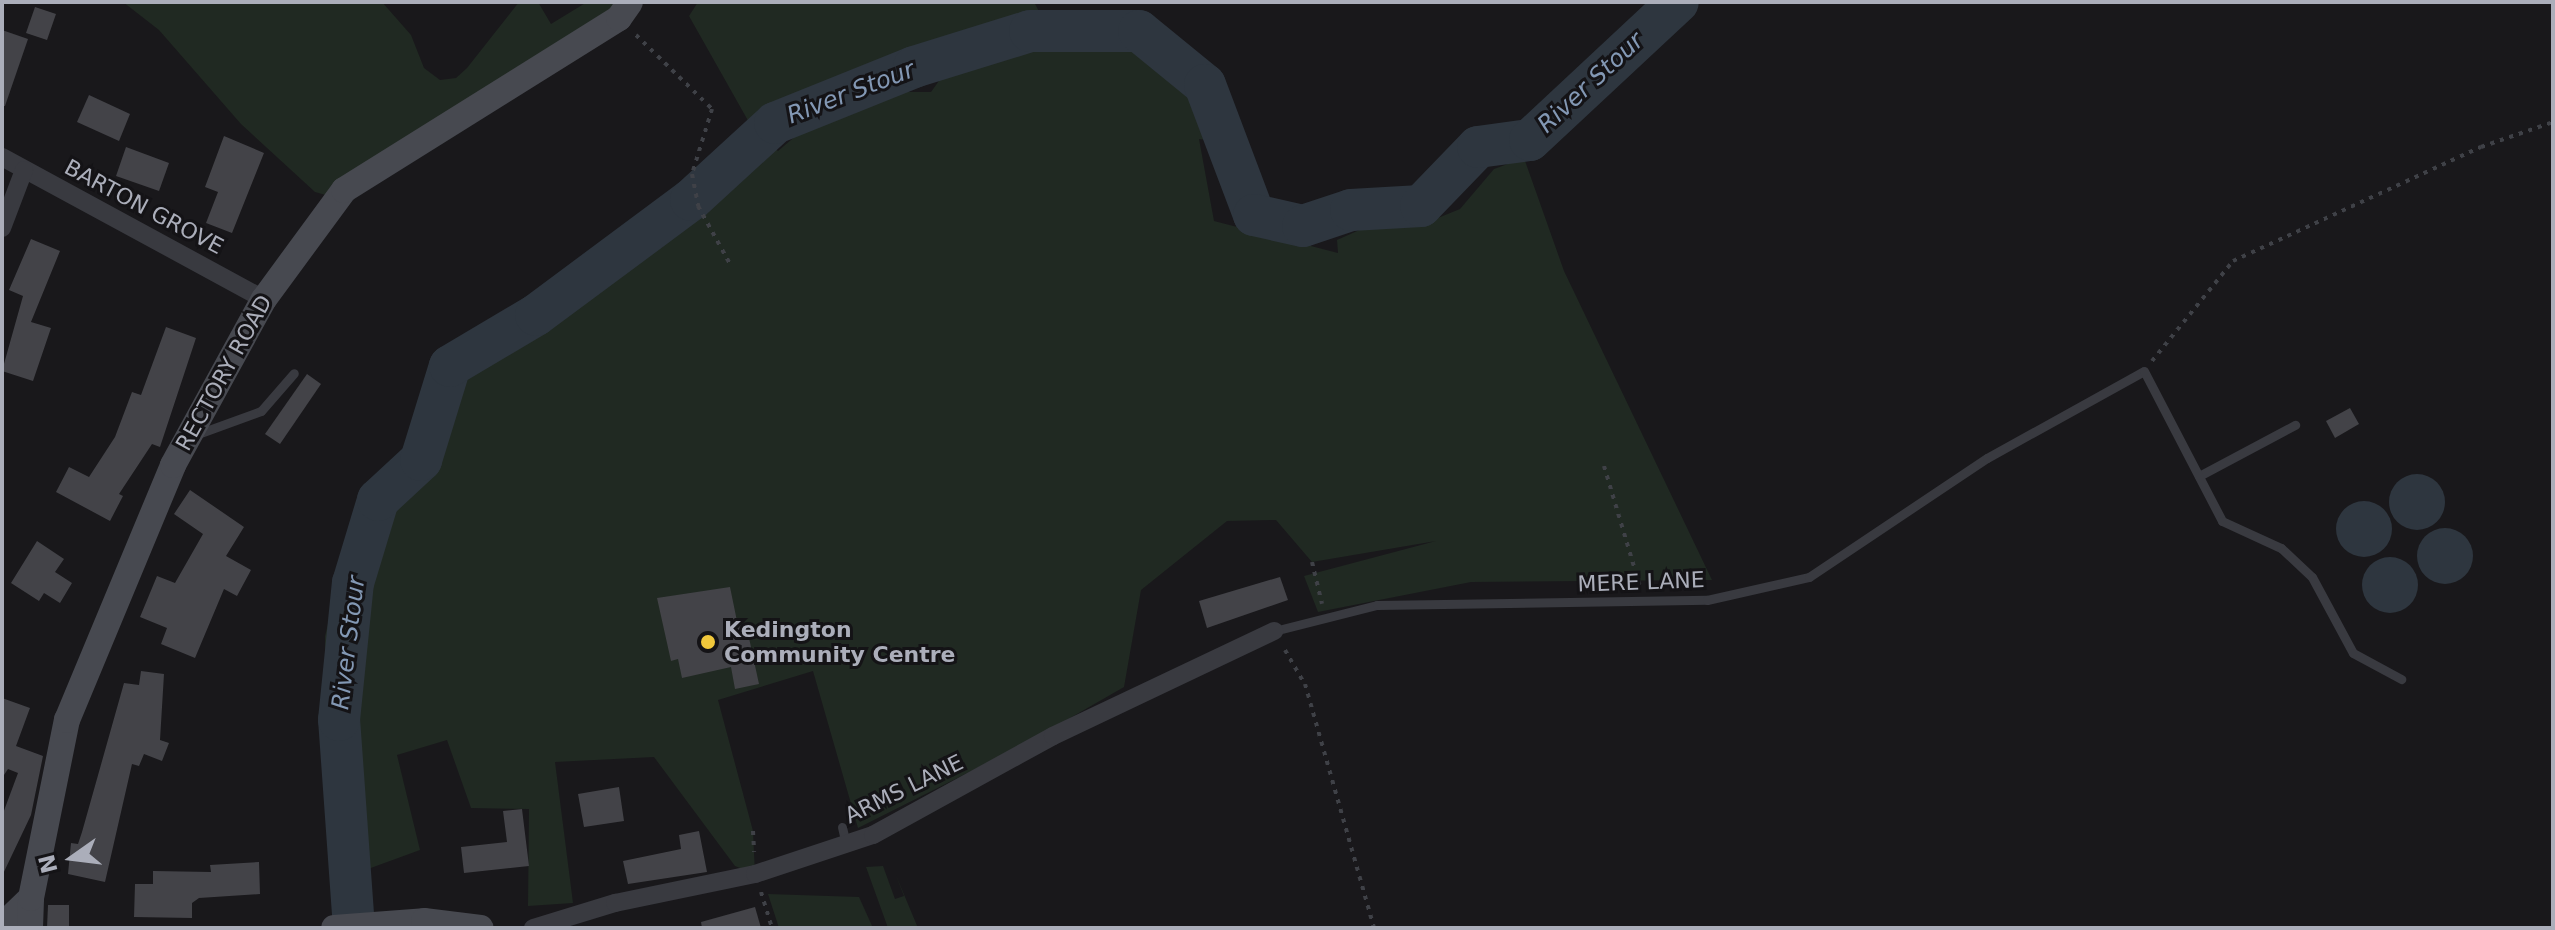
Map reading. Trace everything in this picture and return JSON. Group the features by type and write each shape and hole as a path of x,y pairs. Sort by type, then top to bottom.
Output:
{"street":[{"name":"RECTORY ROAD","path":"30,928 31,898 67,720 138,541 188,438 264,299 344,190 624,10"},
{"name":"BARTON GROVE","path":"2,157 264,299"},
{"path":"2,228 24,170"},
{"name":"ARMS LANE","path":"533,928 615,903 755,874 844,835 873,835 1164,680 1274,631"},
{"path":"2,926 31,898"},
{"path":"334,928 378,922 457,921 481,928"}],"lane":[{"path":"2144,371 2222,521 2281,548 2312,577 2353,653 2401,679"},
{"name":"MERE LANE","path":"1274,631 1377,605 1707,600 1809,577 1987,458 2144,371"},
{"path":"188,438 261,411 294,373"},
{"path":"2199,476 2295,425"}],"path":[{"path":"624,10 712,109 692,174 698,206 730,264"},
{"path":"2144,371 2233,261 2481,147 2553,122"},
{"path":"1604,466 1645,601"},
{"path":"1312,562 1325,618"},
{"path":"1274,631 1305,684 1374,928"},
{"path":"755,874 772,928"}],"shaded area":[{"path":"123,2 382,2 411,35 424,68 440,80 456,78 467,68 519,2 538,2 551,24 587,2 624,2 329,196 315,192 241,124 159,30"},
{"path":"698,2 1034,2 1042,17 1015,22 816,98 783,126 756,133 778,151 818,117 899,92 931,92 946,71 993,54 1040,50 1044,41 1083,34 1145,48 1186,70 1204,91 1230,143 1199,139 1214,221 1338,253 1337,240 1382,220 1433,220 1460,209 1494,169 1524,158 1564,271 1712,580 1471,582 1318,612 1304,576 1436,541 1312,562 1276,520 1227,521 1141,590 1124,687 1023,745 858,828 813,671 718,700 753,831 755,874 735,866 654,757 555,762 573,903 528,906 529,809 471,808 447,740 397,755 420,850 368,869 372,912 338,916 341,891 325,723 325,636 344,558 379,492 412,451 440,371 461,348 537,302 755,133 689,16"},
{"path":"2417,474 2437,482 2445,502 2437,522 2417,530 2397,522 2389,502 2397,482"},
{"path":"2364,501 2384,509 2392,529 2384,549 2364,557 2344,549 2336,529 2344,509"},
{"path":"2445,528 2465,536 2473,556 2465,576 2445,584 2425,576 2417,556 2425,536"},
{"path":"2390,557 2410,565 2418,585 2410,605 2390,613 2370,605 2362,585 2370,565"},
{"path":"883,866 895,899 904,896 895,873 918,928 888,928 866,867"},
{"path":"768,894 859,897 873,928 779,928"}],"building":[{"path":"35,7 56,14 47,40 26,33"},
{"path":"2,30 28,39 5,106 2,106"},
{"path":"89,95 130,114 119,141 77,122"},
{"path":"224,136 264,153 232,233 206,223 218,192 205,187"},
{"path":"126,147 169,163 159,191 116,176"},
{"path":"31,239 60,251 31,322 51,328 33,381 2,371 23,296 9,290"},
{"path":"166,327 196,338 160,447 152,444 119,494 123,496 110,521 56,492 69,467 89,477 115,437 132,392 141,395"},
{"path":"307,374 321,384 280,444 265,434"},
{"path":"2350,408 2359,424 2335,438 2326,421"},
{"path":"190,490 244,527 226,556 251,570 237,596 224,589 195,658 161,644 167,628 140,617 157,576 175,583 203,534 174,514"},
{"path":"37,541 64,559 55,572 72,583 60,603 44,593 39,601 11,583"},
{"path":"1280,577 1288,600 1207,628 1199,601"},
{"name":"Kedington Community Centre","path":"730,587 738,626 746,624 759,684 735,689 731,667 682,678 678,659 671,661 657,598"},
{"path":"141,671 164,674 160,740 169,743 162,761 144,754 139,766 132,764 105,882 68,874 71,843 78,844 82,832 124,683 139,685"},
{"path":"2,698 30,708 16,746 43,756 31,815 2,876 2,816 18,773 8,769 2,778"},
{"path":"619,787 624,821 584,827 578,794"},
{"path":"522,809 529,866 464,873 461,847 507,842 503,811"},
{"path":"699,831 707,872 628,884 623,861 681,849 679,835"},
{"path":"259,862 260,894 199,898 192,903 192,918 134,917 135,884 153,884 153,871 211,872 210,865"},
{"path":"48,905 69,905 69,928 47,928"},
{"path":"755,907 761,928 702,928 701,922"}],"waterway":[{"name":"River Stour","path":"354,928 339,720 353,583 378,500 421,460 450,366 536,315 691,200 775,123 914,67 1030,31 1139,31 1205,85 1254,215 1303,226 1351,210 1421,206 1478,147 1530,140 1678,2"}],"place":[{"name":"Kedington Community Centre","path":"708,642"}]}
